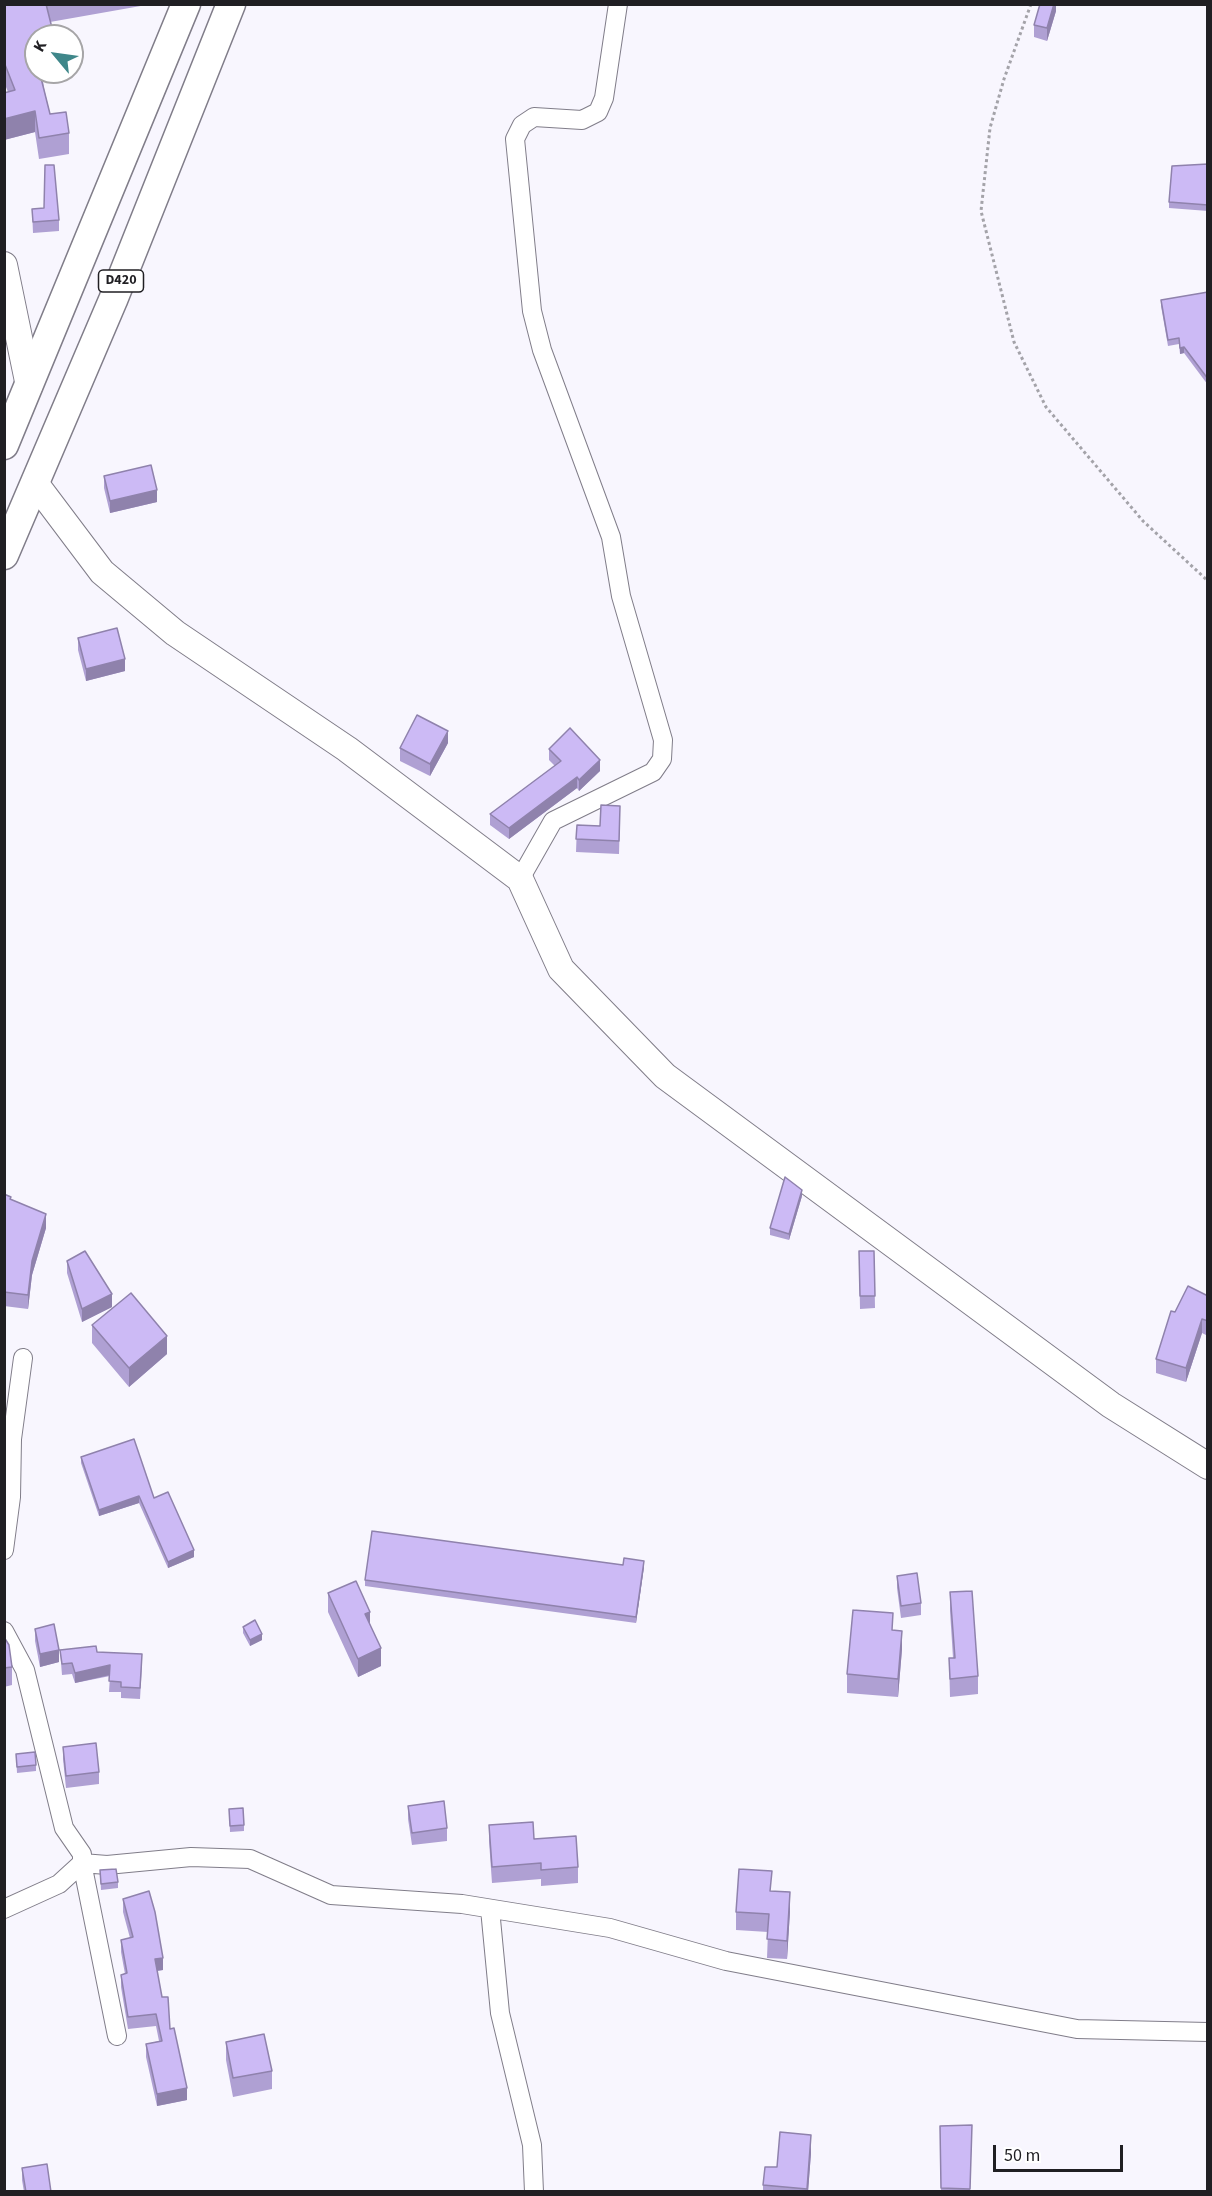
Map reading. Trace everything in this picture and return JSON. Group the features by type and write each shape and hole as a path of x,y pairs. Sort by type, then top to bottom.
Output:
{"main road":[{"name":"D420","path":"4,445 186,4"},
{"name":"D420","path":"4,555 117,289 231,4"}],"street":[{"path":"520,879 553,821 653,772 663,759 663,740 621,597 611,537 542,350 532,311 515,139 522,126 534,117 582,120 598,112 604,98 618,4"},
{"path":"4,265 29,386"},
{"path":"35,483 102,572 175,633 347,749 520,879 561,969 665,1076 1111,1405 1208,1466"},
{"path":"4,1550 11,1497 12,1439 23,1358"},
{"path":"4,1631 25,1670 64,1828 82,1854 117,2036"},
{"path":"4,1908 59,1884 82,1863 107,1865 191,1857 250,1859 331,1895 462,1904 610,1928 726,1961 1077,2029 1208,2032"},
{"path":"490,1909 500,2013 532,2145 534,2192"}],"path":[{"path":"1031,4 1004,79 990,128 981,211 1014,342 1046,407 1143,521 1208,581"}],"building":[{"path":"4,4 46,4 51,24 24,24 24,84 42,84 50,114 66,112 69,133 39,138 35,111 4,119 4,93 15,90 4,62"},
{"path":"1040,4 1054,4 1047,28 1034,25"},
{"path":"1208,164 1208,205 1169,202 1172,166"},
{"path":"45,165 54,165 59,220 33,222 32,209 44,208"},
{"path":"1208,292 1208,379 1184,347 1180,348 1179,338 1168,340 1161,300"},
{"path":"151,465 157,490 110,501 104,476"},
{"path":"117,628 125,659 86,669 78,638"},
{"path":"417,715 448,731 430,764 400,748"},
{"path":"570,728 600,760 579,780 577,777 509,828 490,814 561,761 549,749"},
{"path":"601,805 620,806 619,841 576,839 577,825 600,826"},
{"path":"785,1177 802,1190 789,1234 770,1228"},
{"path":"4,1194 11,1197 10,1199 46,1214 32,1261 28,1295 4,1292"},
{"path":"85,1251 112,1294 82,1309 67,1261"},
{"path":"859,1251 874,1251 875,1296 860,1296"},
{"path":"1188,1286 1208,1296 1208,1321 1202,1319 1186,1368 1156,1359 1171,1311 1175,1312"},
{"path":"131,1293 167,1336 129,1368 92,1325"},
{"path":"134,1439 154,1498 168,1492 194,1550 168,1562 139,1496 99,1510 81,1457"},
{"path":"372,1531 623,1565 624,1558 644,1561 636,1617 365,1580"},
{"path":"917,1573 921,1603 901,1606 897,1576"},
{"path":"356,1581 370,1612 365,1614 381,1648 358,1659 328,1593"},
{"path":"972,1591 978,1676 950,1679 949,1658 955,1658 950,1592"},
{"path":"853,1610 893,1613 892,1630 902,1631 898,1679 847,1674"},
{"path":"255,1620 262,1634 250,1640 243,1627"},
{"path":"54,1624 59,1650 40,1654 35,1629"},
{"path":"4,1637 9,1645 12,1667 4,1668"},
{"path":"96,1646 97,1652 142,1654 140,1688 121,1687 121,1682 109,1681 110,1665 75,1673 72,1663 62,1664 60,1650"},
{"path":"96,1743 99,1772 66,1776 63,1747"},
{"path":"35,1752 36,1765 17,1767 16,1754"},
{"path":"444,1801 447,1828 412,1833 408,1806"},
{"path":"243,1808 244,1825 230,1826 229,1809"},
{"path":"533,1822 534,1839 576,1836 578,1867 541,1870 541,1863 492,1867 489,1825"},
{"path":"116,1869 118,1882 101,1884 100,1870"},
{"path":"739,1869 772,1871 770,1891 790,1892 787,1941 767,1939 769,1914 736,1912"},
{"path":"149,1891 163,1958 155,1959 162,1997 168,1997 170,2029 174,2028 187,2088 157,2094 146,2044 162,2041 156,2014 128,2017 121,1975 127,1973 121,1940 133,1937 123,1899"},
{"path":"264,2034 272,2071 233,2078 226,2042"},
{"path":"972,2125 970,2189 941,2188 940,2126"},
{"path":"780,2132 811,2135 807,2189 763,2185 765,2167 777,2167"},
{"path":"47,2164 51,2192 26,2192 22,2168"}]}
